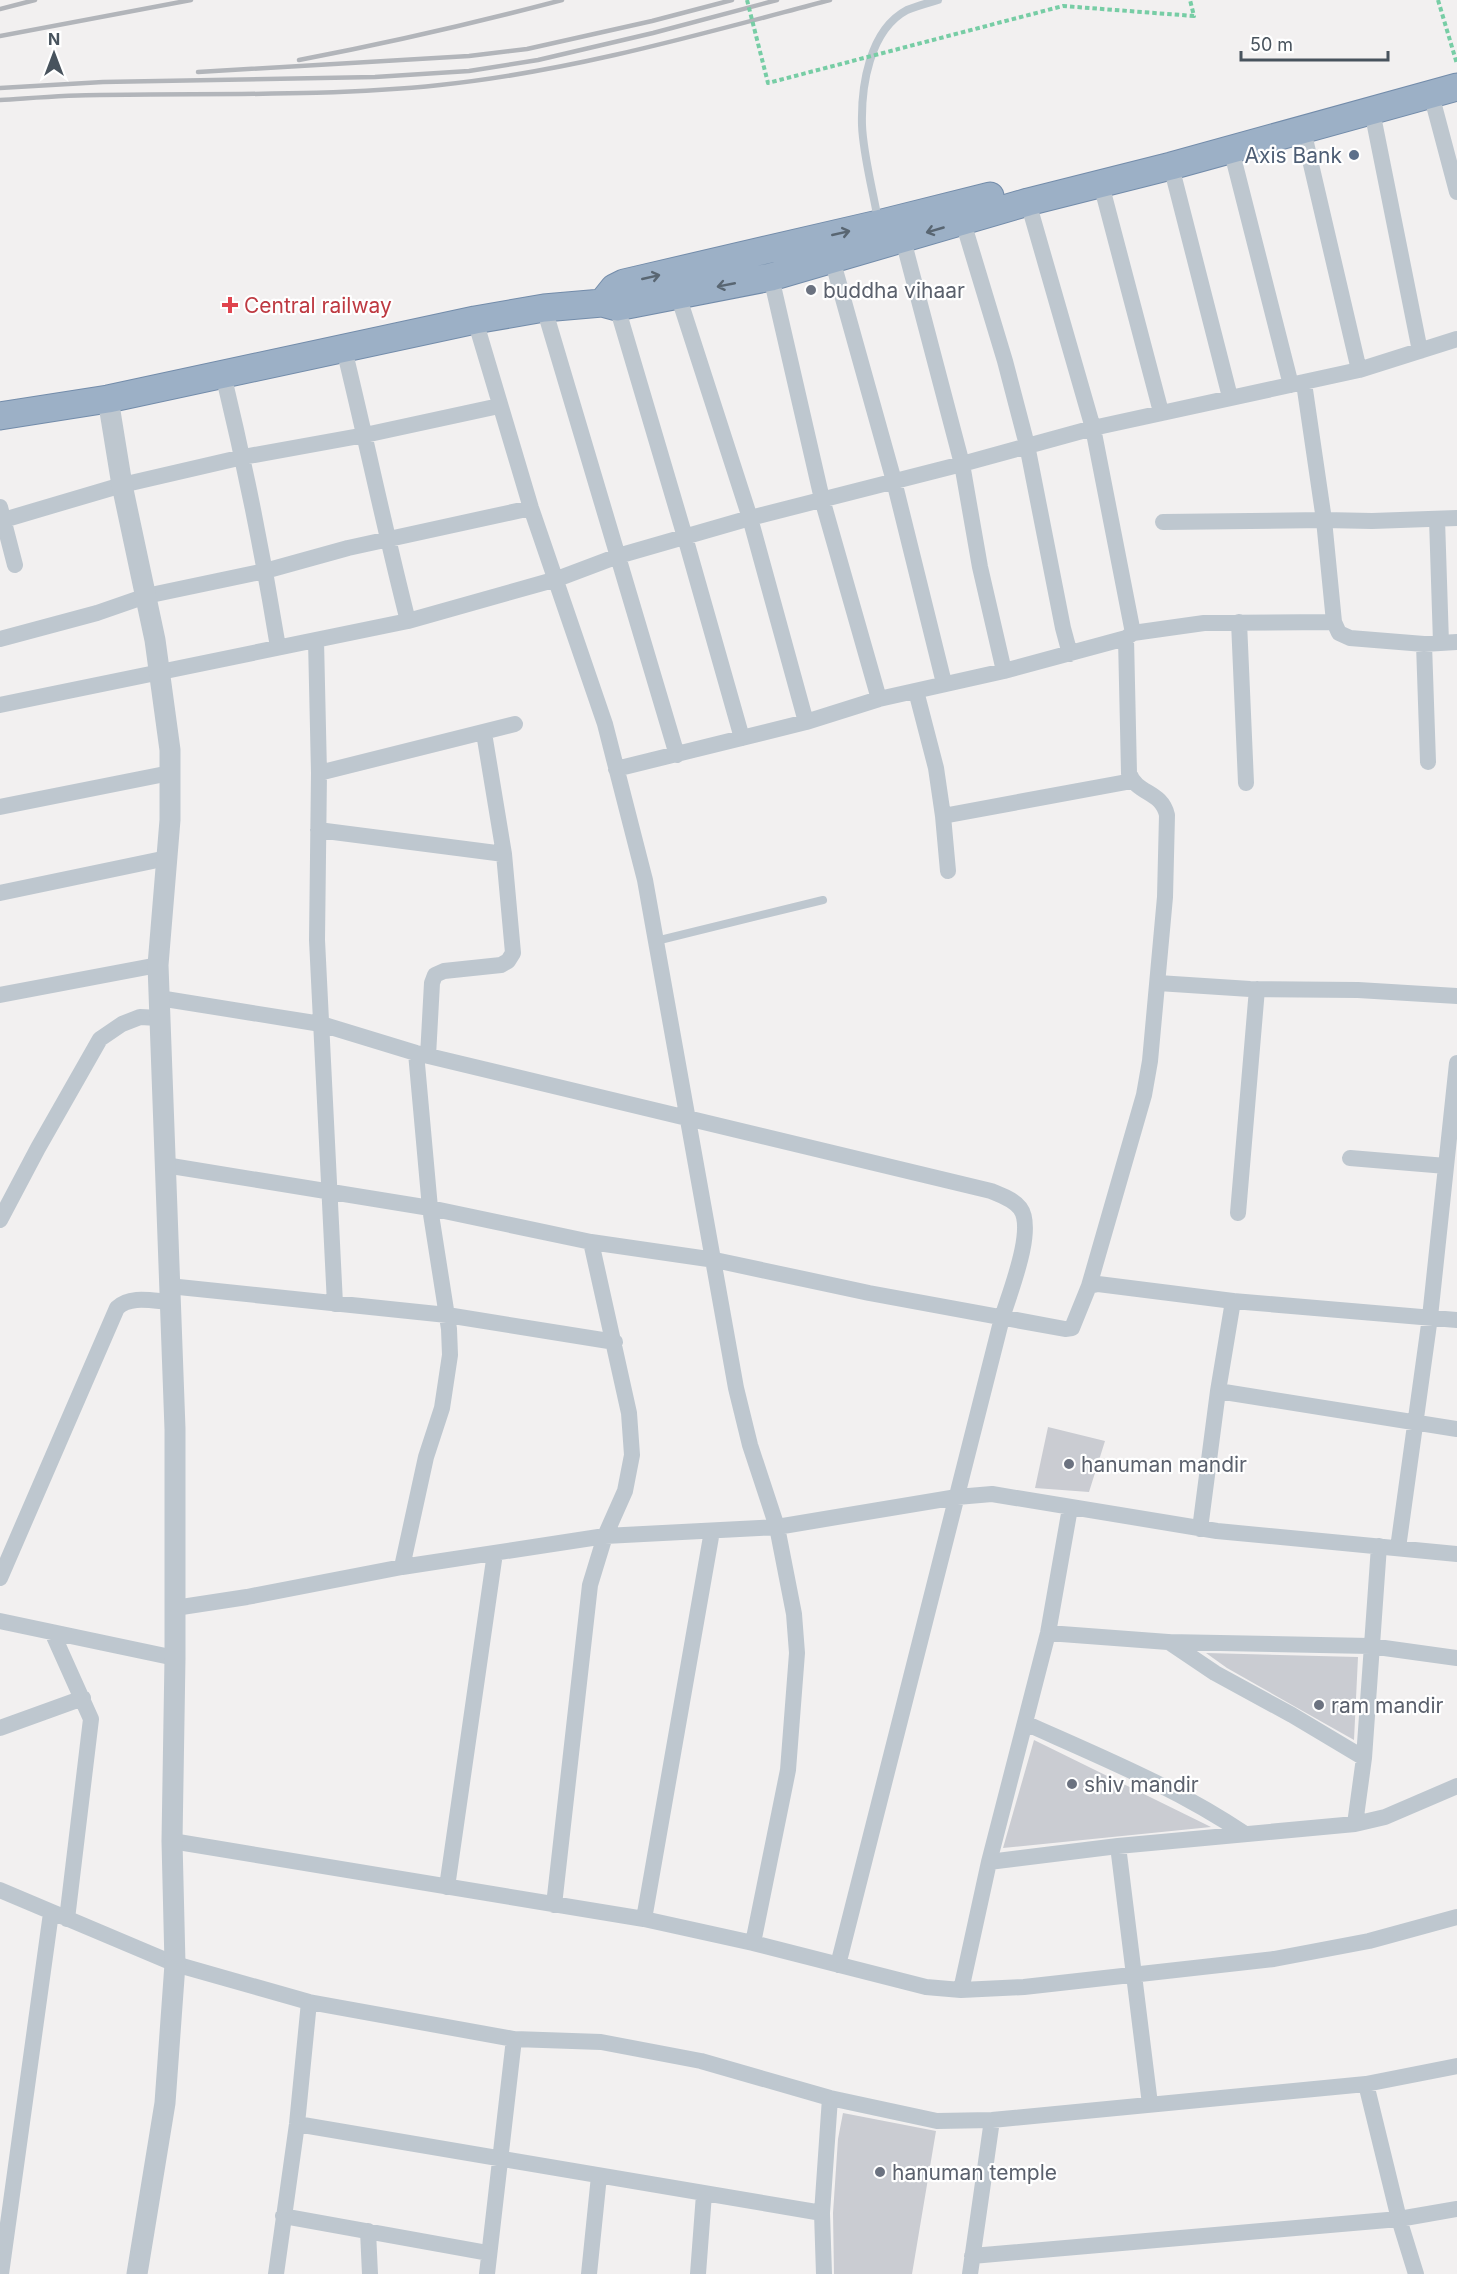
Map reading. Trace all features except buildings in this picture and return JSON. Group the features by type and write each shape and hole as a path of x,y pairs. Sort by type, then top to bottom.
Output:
{"highway":[{"path":"610,305 614,288 624,283 893,227 1457,70"},
{"path":"0,416 108,399 475,320 544,308 610,305 771,277 832,259 893,227 963,222 1028,202 1171,166 1457,87"}],"street":[{"path":"1431,94 1457,192"},
{"path":"1372,111 1419,351"},
{"path":"1303,130 1359,370"},
{"path":"1231,149 1297,384 1324,520 1334,622 1339,633 1350,638 1441,643"},
{"path":"1171,166 1230,397"},
{"path":"1101,184 1161,412"},
{"path":"165,1165 430,1208 591,1242 715,1260 1002,1318 1065,1329 1072,1328 1089,1287 1144,1095 1158,983 1165,897 1167,815 1160,799 1137,786 1129,773 1129,636 1093,428 1028,202"},
{"path":"963,222 1005,360 1027,445 1060,617 1070,654"},
{"path":"893,227 962,464 980,567 1004,671"},
{"path":"832,259 894,481 944,683"},
{"path":"771,277 822,499 879,699"},
{"path":"678,295 750,518 806,722"},
{"path":"610,305 686,537 742,738"},
{"path":"544,308 677,755"},
{"path":"475,320 531,508 605,724 645,880 687,1119 715,1260 736,1388 750,1445 777,1527 794,1614 797,1653 796,1682 788,1770 753,1943"},
{"path":"0,705 408,621 557,579 618,556 750,518 1093,428 1359,370 1457,339"},
{"path":"344,348 387,540 408,621"},
{"path":"223,374 243,457 278,647"},
{"path":"108,399 122,485 160,672 170,750 170,820 158,966 175,1429 172,1842 175,1964 165,2103 137,2274"},
{"path":"15,565 1,516 243,457 365,435 499,406"},
{"path":"0,639 97,613 146,596 265,571 387,540 531,508"},
{"path":"1163,522 1324,520 1372,522 1457,518"},
{"path":"1428,762 1441,643 1437,519"},
{"path":"1239,622 1246,783"},
{"path":"616,770 806,722 879,699 1070,654 1129,636 1204,623 1334,622"},
{"path":"316,640 319,773 317,940 335,1304"},
{"path":"916,691 936,768 948,871"},
{"path":"319,773 515,724"},
{"path":"402,1567 424,1467 442,1408 450,1355 447,1315 430,1208 422,1055 432,983 435,975 444,971 501,965 513,954 504,855 484,733"},
{"path":"0,807 170,773"},
{"path":"943,816 1132,781"},
{"path":"318,830 504,855"},
{"path":"0,892 167,858"},
{"path":"0,995 158,966"},
{"path":"1158,983 1457,996"},
{"path":"1238,1213 1257,989"},
{"path":"0,1220 100,1040 122,1024 159,1008 321,1024 422,1055 991,1191 1008,1198 1019,1207 1023,1214 1025,1229 1023,1248 1002,1318 838,1965"},
{"path":"1398,1548 1430,1317 1457,1063"},
{"path":"1350,1158 1446,1166"},
{"path":"554,1905 590,1585 605,1536 625,1491 632,1455 629,1413 591,1242"},
{"path":"1089,1287 1098,1284 1233,1301 1457,1320"},
{"path":"0,1578 117,1308 123,1302 170,1294 335,1304 447,1315 615,1342"},
{"path":"1200,1529 1218,1391 1233,1301"},
{"path":"1218,1391 1457,1428"},
{"path":"175,1608 247,1597 402,1567 605,1536 777,1527 957,1497 992,1494 1200,1529 1457,1554"},
{"path":"961,1990 989,1862 1048,1633 1070,1508"},
{"path":"644,1919 712,1531"},
{"path":"1355,1824 1364,1758 1370,1646 1379,1546"},
{"path":"447,1887 495,1553"},
{"path":"0,1621 175,1658"},
{"path":"1,2274 91,1730 91,1719 83,1698 52,1632"},
{"path":"1048,1633 1168,1642 1370,1646 1457,1658"},
{"path":"1168,1642 1215,1673 1293,1715 1364,1758"},
{"path":"0,1728 83,1698"},
{"path":"1025,1723 1194,1801 1245,1834"},
{"path":"989,1862 1118,1846 1355,1824 1385,1817 1457,1786"},
{"path":"172,1842 644,1919 753,1943 926,1987 961,1990 1024,1987 1274,1959 1370,1941 1457,1917"},
{"path":"1118,1846 1150,2104"},
{"path":"0,1890 175,1964 309,2002 514,2039 601,2042 701,2061 830,2098 937,2121 992,2120 1366,2084 1457,2066"},
{"path":"276,2274 297,2124 309,2002"},
{"path":"488,2274 488,2253 502,2158 514,2039"},
{"path":"1366,2084 1399,2219 1416,2274"},
{"path":"824,2274 822,2213 830,2098"},
{"path":"970,2274 992,2120"},
{"path":"297,2124 822,2213"},
{"path":"589,2274 599,2176"},
{"path":"698,2274 704,2194"},
{"path":"972,2256 1399,2219 1457,2209"},
{"path":"283,2216 488,2253"},
{"path":"368,2231 370,2274"}],"lane":[{"path":"893,227 862,126 864,87 870,63 888,26 907,11 938,0"},
{"path":"656,941 824,900"}],"path":[{"path":"747,0 768,83 1063,6 1194,15 1190,0"},
{"path":"1438,0 1457,64"}],"railway":[{"path":"0,9 35,0"},
{"path":"0,36 191,0"},
{"path":"299,60 497,17 562,0"},
{"path":"198,72 469,56 527,49 652,21 732,0"},
{"path":"0,88 103,82 375,77 469,71 538,60 653,33 777,0"},
{"path":"0,100 88,95 313,93 398,89 490,79 636,50 830,0"}],"place":[{"name":"Axis Bank","path":"1354,155"},
{"name":"buddha vihaar","path":"811,290"},
{"name":"Central railway","path":"230,305"},
{"name":"hanuman mandir","path":"1069,1464"},
{"name":"ram mandir","path":"1319,1705"},
{"name":"shiv mandir","path":"1072,1784"},
{"name":"hanuman temple","path":"880,2172"}]}
